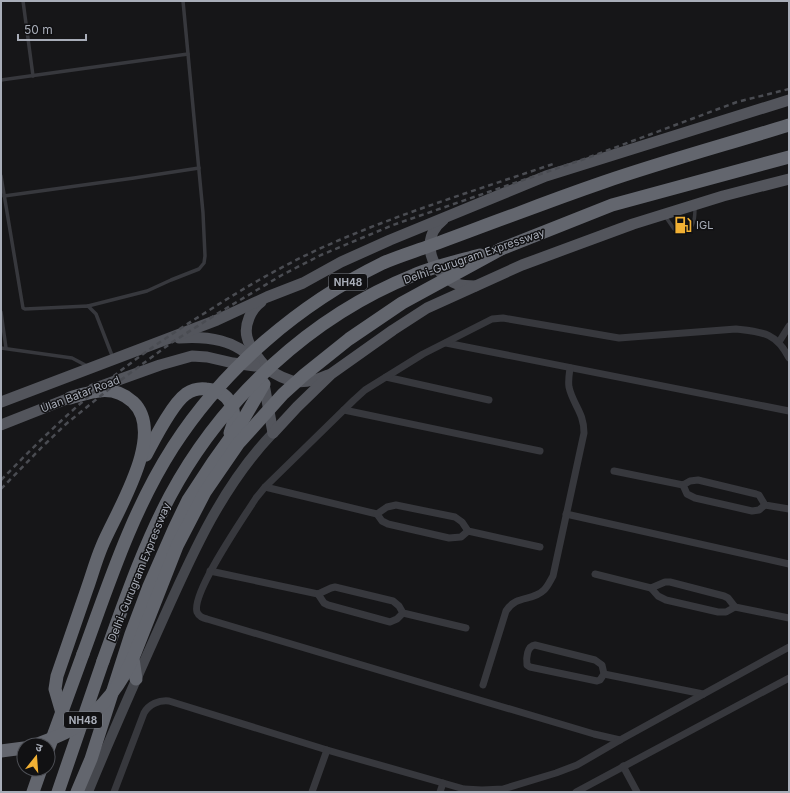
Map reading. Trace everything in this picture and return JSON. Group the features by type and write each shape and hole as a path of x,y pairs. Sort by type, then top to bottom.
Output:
{"highway":[{"name":"Delhi-Gurugram Expressway","path":"53,737 113,570 131,527 156,475 173,447 194,418 225,380 287,322 338,288 386,262 606,181 789,125"},
{"name":"Delhi-Gurugram Expressway","path":"58,792 103,661 145,550 170,497 183,474 217,425 238,400 267,370 292,348 348,309 381,290 413,275 438,266 501,249 612,205 789,157"},
{"path":"55,737 76,727 105,701 120,682 129,668 178,546 205,492 238,444 283,394 329,354 374,321 402,303 501,249"},
{"path":"77,792 91,759 131,634 163,553 188,500 243,420 264,384"},
{"path":"62,713 56,689 57,676 101,546 153,442 179,400 192,390 202,388 212,389 221,393 228,399 232,405 234,420 227,442"},
{"path":"70,398 90,392 106,390 114,391 122,394 138,407 142,414 145,432 144,442 134,478"},
{"path":"131,634 136,679"},
{"path":"3,751 16,749"},
{"path":"32,792 38,777"}],"main road":[{"path":"157,343 217,320 267,297 303,283 341,262 390,240 546,176 789,100"},
{"path":"88,792 121,712 198,544 237,477 273,433 331,374 427,308 522,266 633,224 789,179"},
{"path":"448,217 438,224 430,238 429,248 432,259 437,269 450,280 466,286 476,286"},
{"path":"267,297 256,306 248,322 247,338 255,354 271,372 292,381 308,381 331,374"},
{"path":"157,343 180,338 197,337 211,339 231,345 242,351 250,358 264,384 273,433"},
{"name":"Ulan Batar Road","path":"1,402 157,343"},
{"name":"Ulan Batar Road","path":"1,424 160,365 192,356 207,357 255,366"}],"street":[{"path":"620,740 594,734 202,618 197,612 197,607 210,571 256,498 265,487 360,394 423,354 486,321 497,317 619,338 736,329 769,336 779,342 789,358"},
{"path":"779,342 789,326"},
{"path":"446,343 789,411"},
{"path":"483,685 506,611 513,602 536,595 543,591 553,576 584,433 583,419 569,388 568,380 570,368"},
{"path":"386,377 489,400"},
{"path":"344,410 540,451"},
{"path":"614,471 683,485 690,481 698,480 756,494 759,495 765,505 789,510"},
{"path":"683,485 687,494 694,498 752,511 759,510 765,505"},
{"path":"265,487 377,514 382,521 388,524 449,538 461,537 468,531"},
{"path":"377,514 387,507 396,505 459,518 468,531 540,546"},
{"path":"566,514 789,564"},
{"path":"210,571 318,594 335,587 393,601 399,606 403,613 466,628"},
{"path":"594,574 651,588 662,598 673,602 718,612 726,612 735,607 789,618"},
{"path":"651,588 665,582 670,582 724,596 728,598 735,607"},
{"path":"318,594 324,603 328,605 390,622 397,619 403,613"},
{"path":"537,645 595,660 602,665 604,674 600,680 597,681 530,667 527,665 529,648 537,645"},
{"path":"114,792 147,707 160,701 169,701 327,750 442,783 482,790 503,789 528,783 577,765 789,647"},
{"path":"604,674 703,694"},
{"path":"576,792 789,678"},
{"path":"312,792 327,750"},
{"path":"623,766 637,792"},
{"path":"440,792 442,783"}],"lane":[{"path":"22,1 33,76"},
{"path":"1,176 23,309 88,306 147,291 202,267 205,256 203,213 183,1"},
{"path":"1,80 188,54"},
{"path":"4,196 199,168"},
{"path":"664,214 674,229 687,232 692,228 695,205"},
{"path":"88,306 96,314 107,339 113,359"},
{"path":"1,312 6,348"},
{"path":"1,348 72,358 90,368"}],"railway":[{"path":"1,489 66,424 114,385 171,343 282,275 321,255 393,225 587,158 737,102 789,89"},
{"path":"1,480 53,428 132,362 169,336 262,278 319,249 376,225 553,164"}],"place":[{"name":"IGL","path":"683,225"}]}
